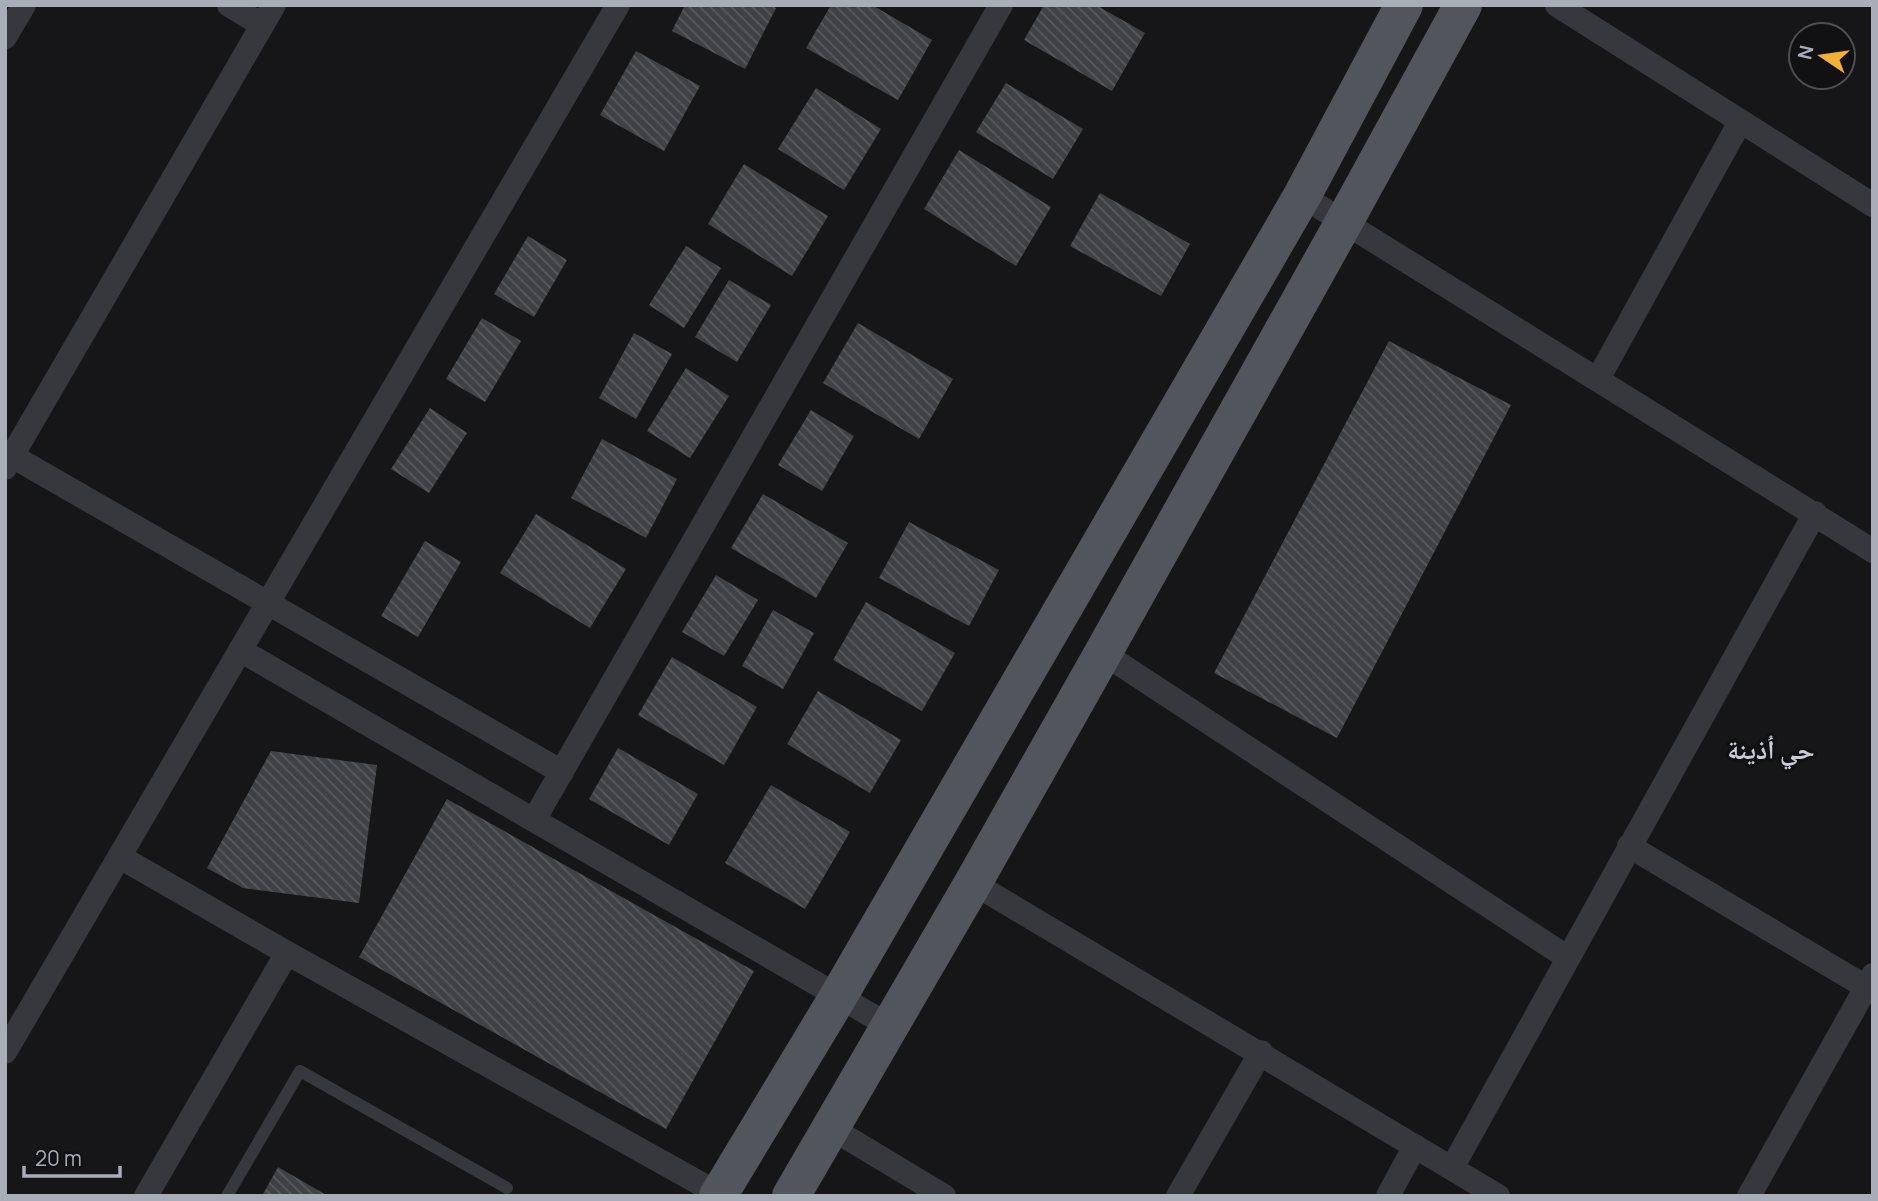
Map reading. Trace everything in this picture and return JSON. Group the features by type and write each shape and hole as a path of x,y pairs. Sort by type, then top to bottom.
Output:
{"main road":[{"path":"791,1196 1103,653 1463,5"},
{"path":"718,1195 838,997 1302,196 1403,6"}],"street":[{"path":"5,37 24,5"},
{"path":"229,5 268,15 7,459 268,603 562,772"},
{"path":"5,1052 618,5"},
{"path":"534,820 1001,5"},
{"path":"1557,5 1873,205"},
{"path":"1598,379 1740,122"},
{"path":"1302,196 1873,551"},
{"path":"1452,1168 1815,513"},
{"path":"240,650 888,1025"},
{"path":"1103,653 1568,958"},
{"path":"1629,846 1870,981 1749,1196"},
{"path":"120,857 718,1195"},
{"path":"973,883 1261,1052 1498,1196"},
{"path":"146,1196 287,953"},
{"path":"1178,1196 1261,1052"},
{"path":"831,1128 944,1196"},
{"path":"1388,1196 1415,1146"}],"lane":[{"path":"227,1196 300,1071 507,1188"}],"building":[{"path":"685,5 771,5 776,8 745,69 672,31"},
{"path":"831,5 872,5 932,40 898,100 806,48"},
{"path":"1044,5 1096,5 1145,33 1112,91 1024,40"},
{"path":"636,51 700,86 664,151 600,115"},
{"path":"1006,83 1083,129 1053,179 976,132"},
{"path":"816,88 881,129 844,190 778,149"},
{"path":"959,150 1051,207 1016,266 924,209"},
{"path":"744,164 828,216 792,276 708,224"},
{"path":"1100,193 1190,244 1161,296 1070,246"},
{"path":"528,236 567,260 534,317 494,294"},
{"path":"686,246 721,268 684,328 649,305"},
{"path":"729,280 771,305 737,362 695,337"},
{"path":"482,318 521,341 485,402 446,379"},
{"path":"858,323 953,379 919,439 823,383"},
{"path":"634,333 672,354 636,419 599,398"},
{"path":"1389,341 1511,405 1337,738 1214,673"},
{"path":"686,368 729,396 690,458 647,431"},
{"path":"430,408 467,433 429,493 391,469"},
{"path":"811,410 854,436 822,491 778,465"},
{"path":"602,439 677,479 646,538 571,498"},
{"path":"763,494 848,543 816,598 731,548"},
{"path":"536,514 626,569 590,628 500,573"},
{"path":"909,522 999,570 969,626 879,578"},
{"path":"425,541 461,562 418,637 381,616"},
{"path":"716,575 758,600 724,656 682,632"},
{"path":"866,602 955,653 922,711 833,660"},
{"path":"773,610 814,633 783,689 742,666"},
{"path":"672,657 757,707 724,765 638,715"},
{"path":"818,691 901,740 870,793 787,744"},
{"path":"618,748 698,794 669,845 589,799"},
{"path":"271,751 377,765 359,903 243,888 207,868"},
{"path":"771,785 850,832 805,909 725,863"},
{"path":"447,799 754,971 666,1129 359,957"},
{"path":"278,1167 328,1196 262,1196"}],"district":[{"name":"حي اُذينة","path":"1771,749"}]}
